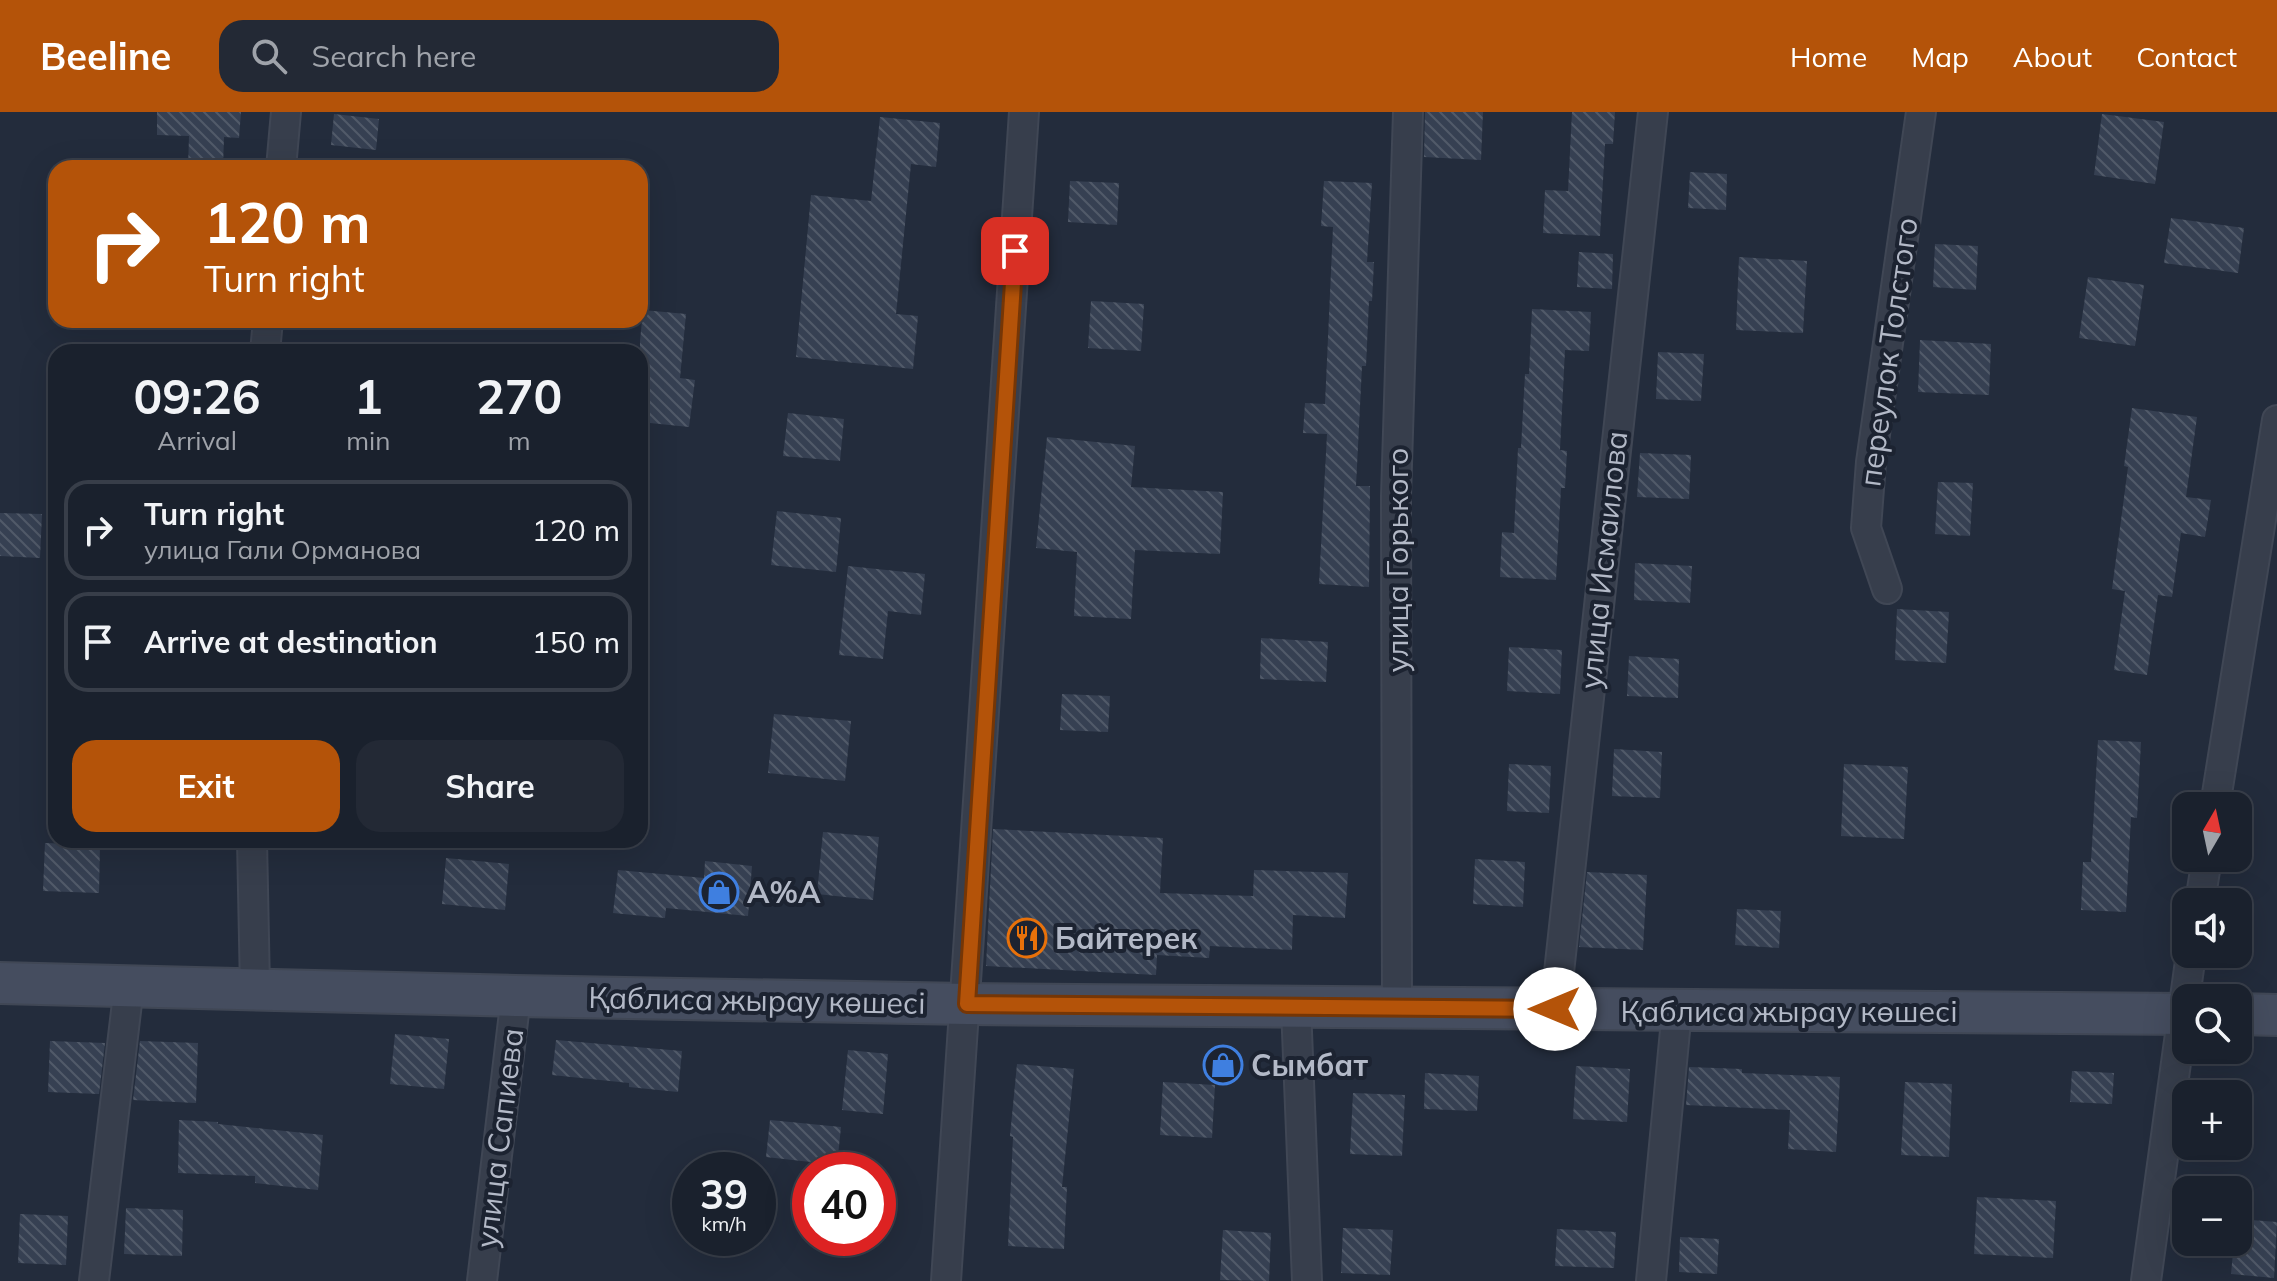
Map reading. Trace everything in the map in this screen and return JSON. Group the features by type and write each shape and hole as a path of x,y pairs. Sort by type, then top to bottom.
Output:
{"street":[{"path":"282,160 286,112"},
{"path":"946,1281 967,1004 1024,112"},
{"name":"улица Горького","path":"1397,1008 1396,496 1408,112"},
{"name":"улица Исмаилова","path":"1555,1009 1653,112"},
{"name":"переулок Толстого","path":"1887,589 1866,528 1871,462 1921,112"},
{"path":"2217,792 2277,420"},
{"path":"252,848 255,989"},
{"name":"Қаблиса жырау көшесі","path":"0,983 967,1004 2172,1014"},
{"path":"94,1281 129,986"},
{"name":"улица Сапиева","path":"482,1281 516,996"},
{"path":"1296,1007 1307,1281"},
{"path":"1651,1281 1677,1010"},
{"path":"2252,1014 2277,1015"},
{"path":"2146,1281 2177,1064"}],"building":[{"path":"157,112 241,112 239,138 224,137 223,160 188,160 189,136 157,135"},
{"path":"1425,112 1483,112 1481,160 1424,157"},
{"path":"1572,112 1615,112 1613,144 1605,144 1600,236 1543,233 1545,190 1568,191"},
{"path":"334,114 379,119 376,150 331,145"},
{"path":"2102,114 2164,122 2155,184 2094,175"},
{"path":"880,117 940,123 936,167 911,164 896,314 918,316 913,369 796,357 811,195 871,201"},
{"path":"1690,172 1727,174 1726,210 1688,208"},
{"path":"1070,181 1119,183 1117,225 1068,222"},
{"path":"1324,181 1372,183 1367,262 1374,262 1372,301 1369,301 1366,366 1362,366 1356,486 1370,486 1369,587 1319,584 1327,434 1303,433 1305,403 1325,404 1333,227 1321,226"},
{"path":"2171,218 2244,228 2238,273 2164,263"},
{"path":"1935,244 1978,246 1976,290 1933,287"},
{"path":"1579,252 1613,254 1612,289 1577,287"},
{"path":"1739,257 1807,261 1803,333 1736,330"},
{"path":"2088,277 2144,285 2135,346 2079,338"},
{"path":"1091,301 1144,304 1141,351 1088,348"},
{"path":"1532,309 1591,312 1589,351 1565,350 1560,450 1567,451 1565,488 1561,488 1556,580 1500,577 1502,532 1514,533 1518,448 1521,448 1525,374 1529,374"},
{"path":"648,310 686,314 680,378 695,380 689,427 648,423 648,344 640,344 641,328 648,328"},
{"path":"1920,340 1991,344 1989,395 1918,392"},
{"path":"1658,352 1704,354 1701,401 1656,399"},
{"path":"2132,408 2197,417 2186,497 2211,500 2205,537 2181,533 2172,597 2158,595 2147,675 2114,670 2125,591 2112,589 2128,467 2124,466"},
{"path":"788,413 844,419 840,461 783,456"},
{"path":"1047,437 1135,446 1131,487 1223,492 1220,554 1135,550 1131,619 1074,616 1077,552 1036,548"},
{"path":"1640,453 1691,455 1689,499 1637,497"},
{"path":"1938,482 1973,483 1970,536 1935,534"},
{"path":"777,511 841,518 836,572 771,565"},
{"path":"0,513 42,514 40,558 0,556"},
{"path":"1635,563 1692,566 1690,603 1634,600"},
{"path":"848,566 925,574 921,615 888,611 883,659 839,655"},
{"path":"1897,609 1949,612 1946,663 1895,660"},
{"path":"1261,638 1328,642 1326,682 1260,679"},
{"path":"1509,647 1562,650 1560,694 1507,691"},
{"path":"1629,656 1679,659 1678,698 1627,696"},
{"path":"1062,694 1110,696 1108,732 1060,730"},
{"path":"774,714 851,721 845,781 768,773"},
{"path":"2098,740 2141,742 2137,818 2131,817 2126,912 2081,910 2083,862 2091,862"},
{"path":"1614,749 1662,752 1660,798 1612,796"},
{"path":"1509,764 1551,766 1549,813 1507,811"},
{"path":"1844,764 1908,767 1904,839 1841,836"},
{"path":"993,829 1163,838 1160,893 1253,896 1254,870 1348,873 1345,918 1293,915 1292,950 1210,946 1209,958 1157,955 1156,975 986,966"},
{"path":"823,832 879,837 873,900 817,894"},
{"path":"45,843 48,843 48,848 100,848 99,893 43,891"},
{"path":"446,858 509,864 505,910 442,904"},
{"path":"1475,859 1525,862 1523,907 1473,904"},
{"path":"705,861 752,866 748,916 666,908 665,918 613,913 618,870 704,878"},
{"path":"1587,872 1647,875 1643,950 1579,947"},
{"path":"1737,909 1781,911 1779,948 1735,945"},
{"path":"395,1034 449,1039 444,1089 390,1084"},
{"path":"556,1040 682,1051 678,1092 552,1075"},
{"path":"50,1041 105,1043 99,1094 48,1092"},
{"path":"140,1041 198,1043 196,1103 133,1100"},
{"path":"848,1050 888,1054 883,1114 842,1110"},
{"path":"1017,1064 1074,1069 1062,1187 1067,1187 1064,1249 1008,1246 1013,1137 1010,1136"},
{"path":"1576,1066 1630,1069 1627,1122 1573,1119"},
{"path":"1689,1067 1742,1069 1742,1073 1840,1077 1836,1152 1788,1149 1790,1110 1686,1105"},
{"path":"2072,1071 2114,1073 2112,1104 2070,1102"},
{"path":"1425,1073 1479,1076 1477,1111 1424,1109"},
{"path":"1163,1082 1215,1085 1212,1138 1160,1135"},
{"path":"1905,1082 1952,1084 1949,1157 1901,1155"},
{"path":"1353,1093 1405,1095 1402,1156 1350,1154"},
{"path":"179,1120 323,1135 318,1190 255,1183 255,1176 178,1173"},
{"path":"770,1120 841,1127 838,1152 792,1152 792,1160 776,1158 776,1152 767,1152"},
{"path":"1977,1197 2056,1201 2053,1258 1974,1254"},
{"path":"126,1208 183,1210 182,1256 124,1254"},
{"path":"20,1214 68,1216 66,1265 18,1263"},
{"path":"2252,1220 2277,1222 2274,1278 2231,1274 2233,1256 2252,1256"},
{"path":"1343,1228 1393,1230 1390,1275 1341,1273"},
{"path":"1557,1229 1616,1232 1614,1268 1555,1266"},
{"path":"1223,1230 1271,1233 1269,1281 1220,1280"},
{"path":"1680,1237 1719,1239 1717,1274 1679,1272"}],"place":[{"name":"A%A","path":"719,892"},
{"name":"Байтерек","path":"1027,938"},
{"name":"Сымбат","path":"1223,1065"}],"route":[{"path":"1015,251 967,1004 1555,1009"}]}
